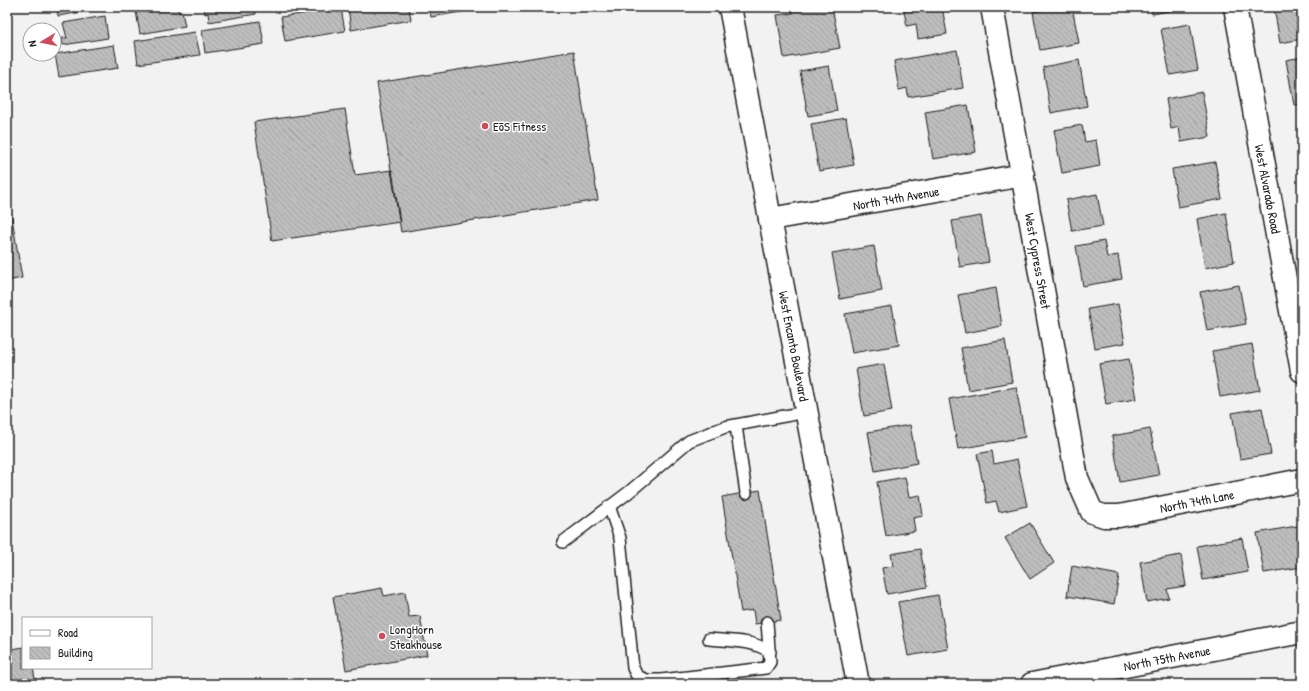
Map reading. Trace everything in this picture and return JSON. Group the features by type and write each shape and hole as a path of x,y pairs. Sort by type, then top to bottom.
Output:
{"street":[{"name":"West Encanto Boulevard","path":"730,7 858,684"},
{"name":"West Cypress Street","path":"992,7 1077,478 1092,512"},
{"name":"West Alvarado Road","path":"1234,7 1302,371"},
{"name":"North 74th Avenue","path":"770,219 1023,175"},
{"name":"North 74th Lane","path":"1092,512 1104,516 1119,516 1302,480"},
{"name":"North 75th Avenue","path":"1032,684 1302,632"}],"lane":[{"path":"563,542 688,440 725,428 806,412"},
{"path":"736,426 746,493"},
{"path":"609,506 620,538 634,668 637,676 647,680 661,680 768,666 770,652 767,622"},
{"path":"709,639 745,642 763,647 770,652"}],"building":[{"path":"57,7 106,7 106,8 58,16"},
{"path":"158,7 178,7 179,13 182,12 185,26 140,34 136,11"},
{"path":"204,7 255,7 256,14 209,22 208,13 205,14"},
{"path":"282,7 304,7 283,10"},
{"path":"348,7 409,7 411,20 351,30"},
{"path":"429,7 491,7 431,17"},
{"path":"792,7 832,7 840,48 784,58 777,15 793,13"},
{"path":"903,7 942,7 947,34 918,39 916,24 907,26"},
{"path":"1059,7 1072,7 1079,43 1040,50 1033,12"},
{"path":"1151,7 1181,7 1181,9 1152,14"},
{"path":"1274,7 1302,7 1302,39 1280,43"},
{"path":"341,8 345,31 285,41 281,17"},
{"path":"105,16 108,38 63,45 62,38 67,38 63,23"},
{"path":"260,21 264,44 205,53 202,30"},
{"path":"1190,24 1198,70 1170,75 1161,29"},
{"path":"195,32 200,55 138,64 135,41"},
{"path":"114,45 118,68 59,77 56,62 62,62 62,53"},
{"path":"957,50 963,88 908,97 907,88 899,90 894,61"},
{"name":"EōS Fitness","path":"574,51 598,200 401,232 377,83"},
{"path":"1302,57 1302,104 1294,105 1286,60"},
{"path":"1079,60 1087,106 1051,113 1043,67"},
{"path":"829,66 837,111 808,116 800,71"},
{"path":"1202,92 1210,137 1181,142 1179,127 1171,129 1166,99"},
{"path":"968,105 976,152 933,159 925,112"},
{"path":"345,109 355,175 392,170 400,222 272,241 254,122"},
{"path":"846,118 854,165 819,171 811,124"},
{"path":"1082,125 1085,142 1096,140 1100,166 1062,173 1054,130"},
{"path":"1302,125 1302,145 1299,126"},
{"path":"1215,162 1222,199 1178,207 1172,169"},
{"path":"7,188 22,278 7,281"},
{"path":"1097,194 1103,226 1072,231 1066,200"},
{"path":"1226,213 1234,262 1205,268 1197,219"},
{"path":"981,216 989,262 960,267 952,221"},
{"path":"1104,241 1107,257 1118,255 1122,279 1083,286 1076,246"},
{"path":"874,246 882,291 840,299 832,253"},
{"path":"1239,285 1246,324 1207,331 1200,292"},
{"path":"996,288 1002,326 965,333 958,295"},
{"path":"1118,304 1125,343 1095,348 1088,309"},
{"path":"892,306 899,345 852,353 845,314"},
{"path":"1005,340 1012,382 968,390 961,348"},
{"path":"1252,344 1260,390 1220,397 1212,351"},
{"path":"1129,359 1136,399 1106,404 1099,364"},
{"path":"884,364 892,411 864,416 856,369"},
{"path":"1016,387 1025,437 958,449 949,399"},
{"path":"1262,408 1271,454 1240,459 1232,413"},
{"path":"910,425 917,463 875,471 868,432"},
{"path":"1150,429 1159,475 1120,482 1112,436"},
{"path":"992,451 994,464 1017,459 1027,506 999,512 996,501 987,503 977,454"},
{"path":"905,477 909,497 920,495 923,516 913,518 915,531 886,536 877,482"},
{"path":"760,490 781,620 755,624 753,610 741,612 722,497"},
{"path":"1030,523 1054,563 1030,579 1005,538"},
{"path":"1302,525 1302,567 1264,573 1257,533"},
{"path":"1242,538 1248,572 1203,580 1197,546"},
{"path":"920,549 927,587 887,594 882,568 893,566 891,554"},
{"path":"1181,555 1186,586 1167,589 1169,598 1147,602 1140,562"},
{"path":"1072,566 1119,575 1114,604 1067,596"},
{"name":"LongHorn Steakhouse","path":"382,588 384,596 405,592 409,617 420,616 427,655 346,670 333,597"},
{"path":"938,595 948,649 908,656 898,602"},
{"path":"22,647 22,669 33,669 36,684 7,684 7,650"}],"place":[{"name":"EōS Fitness","path":"485,126"},
{"name":"LongHorn Steakhouse","path":"382,636"}]}
